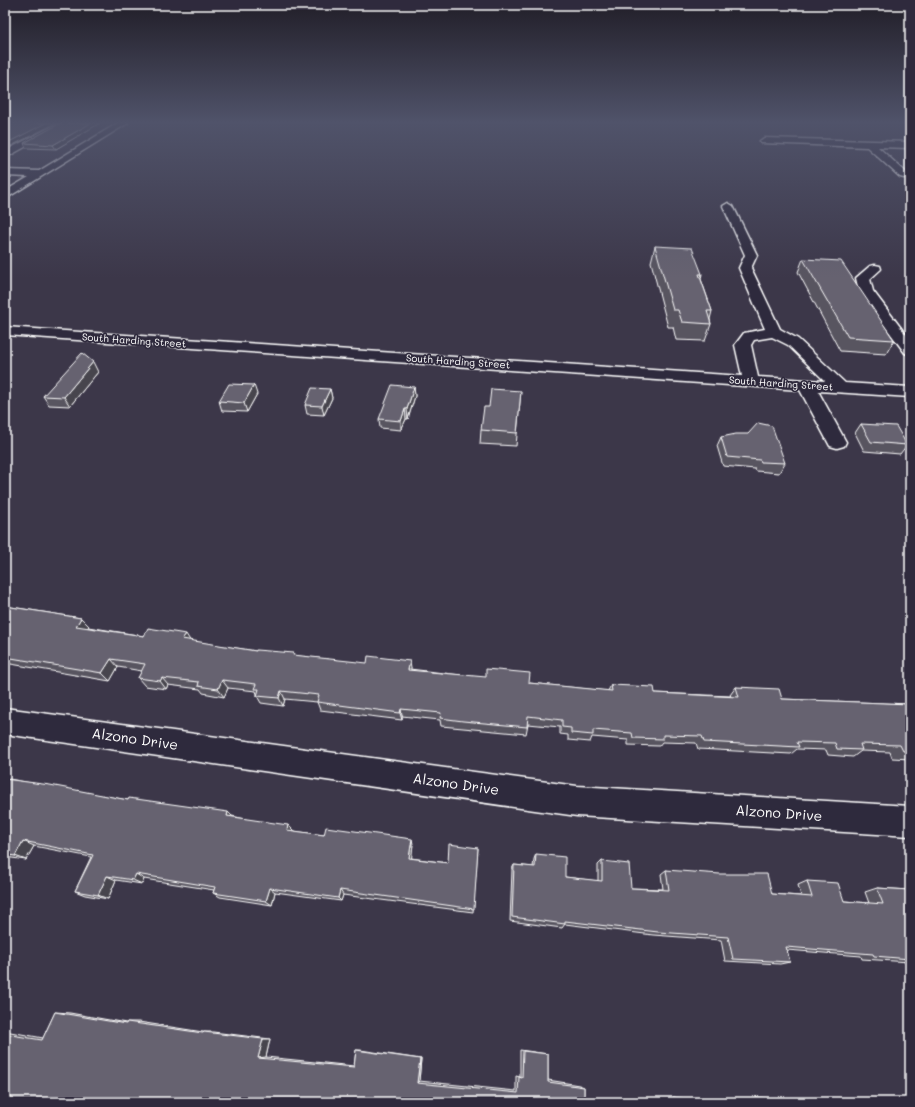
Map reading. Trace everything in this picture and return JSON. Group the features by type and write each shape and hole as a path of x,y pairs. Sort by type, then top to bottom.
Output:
{"street":[{"path":"5,196 40,175"},
{"path":"728,206 752,255 745,268 774,332"},
{"path":"875,269 863,278 866,291 910,350"},
{"name":"South Harding Street","path":"5,331 910,392"},
{"path":"751,381 743,345 749,336 774,332 793,342 842,388"},
{"path":"806,385 838,442"},
{"name":"Alzono Drive","path":"5,721 577,801 910,822"}],"building":[{"path":"655,246 692,248 702,274 699,274 712,311 707,311 711,324 682,322 678,310 673,310"},
{"path":"803,259 841,261 894,340 848,337"},
{"path":"82,353 93,362 64,397 43,396"},
{"path":"229,384 254,385 244,403 219,401"},
{"path":"392,385 414,387 407,409 405,409 401,421 379,419"},
{"path":"312,388 330,389 322,406 305,405"},
{"path":"491,389 521,391 517,433 481,430 484,407 489,407"},
{"path":"758,423 772,426 785,463 761,462 760,460 727,457 721,437 736,434 748,434"},
{"path":"861,424 896,426 907,445 871,442"},
{"path":"5,606 81,618 76,626 144,636 148,628 186,634 182,639 256,651 294,653 293,655 367,663 368,656 410,661 408,670 486,677 486,669 530,673 529,683 612,691 611,685 654,687 655,693 739,697 736,687 779,689 782,699 910,704 910,751 903,751 900,745 860,744 862,750 837,749 835,743 797,742 799,747 704,742 702,736 663,735 663,739 633,738 632,733 593,730 593,735 571,733 571,728 562,727 562,720 528,716 527,727 463,721 440,718 441,713 401,709 400,713 317,702 319,695 281,691 279,698 257,696 259,689 254,689 256,684 222,680 218,689 198,686 199,682 162,678 160,681 138,678 145,664 111,659 102,673 5,657"},
{"path":"5,779 50,785 128,800 129,798 228,812 227,816 288,825 287,830 324,835 326,827 412,839 409,858 448,863 449,844 478,848 474,909 340,890 338,898 270,888 266,901 213,893 215,887 136,874 133,880 107,876 98,895 75,891 93,855 23,841 15,856 5,854"},
{"path":"536,854 565,857 565,877 602,881 602,861 629,864 631,888 669,890 666,870 720,874 767,874 772,894 812,897 807,881 838,883 844,901 883,904 877,888 910,890 910,959 874,956 873,954 786,947 790,962 733,959 728,937 658,932 565,921 565,924 512,917 514,865 535,867"},
{"path":"55,1012 126,1024 127,1022 203,1033 263,1039 258,1058 354,1067 356,1050 420,1059 417,1083 518,1093 519,1077 522,1078 523,1051 548,1054 548,1082 584,1087 584,1100 602,1102 5,1102 5,1034 42,1040"},
{"path":"682,1099 700,1102 682,1102"},
{"path":"769,1100 788,1102 769,1102"}]}
